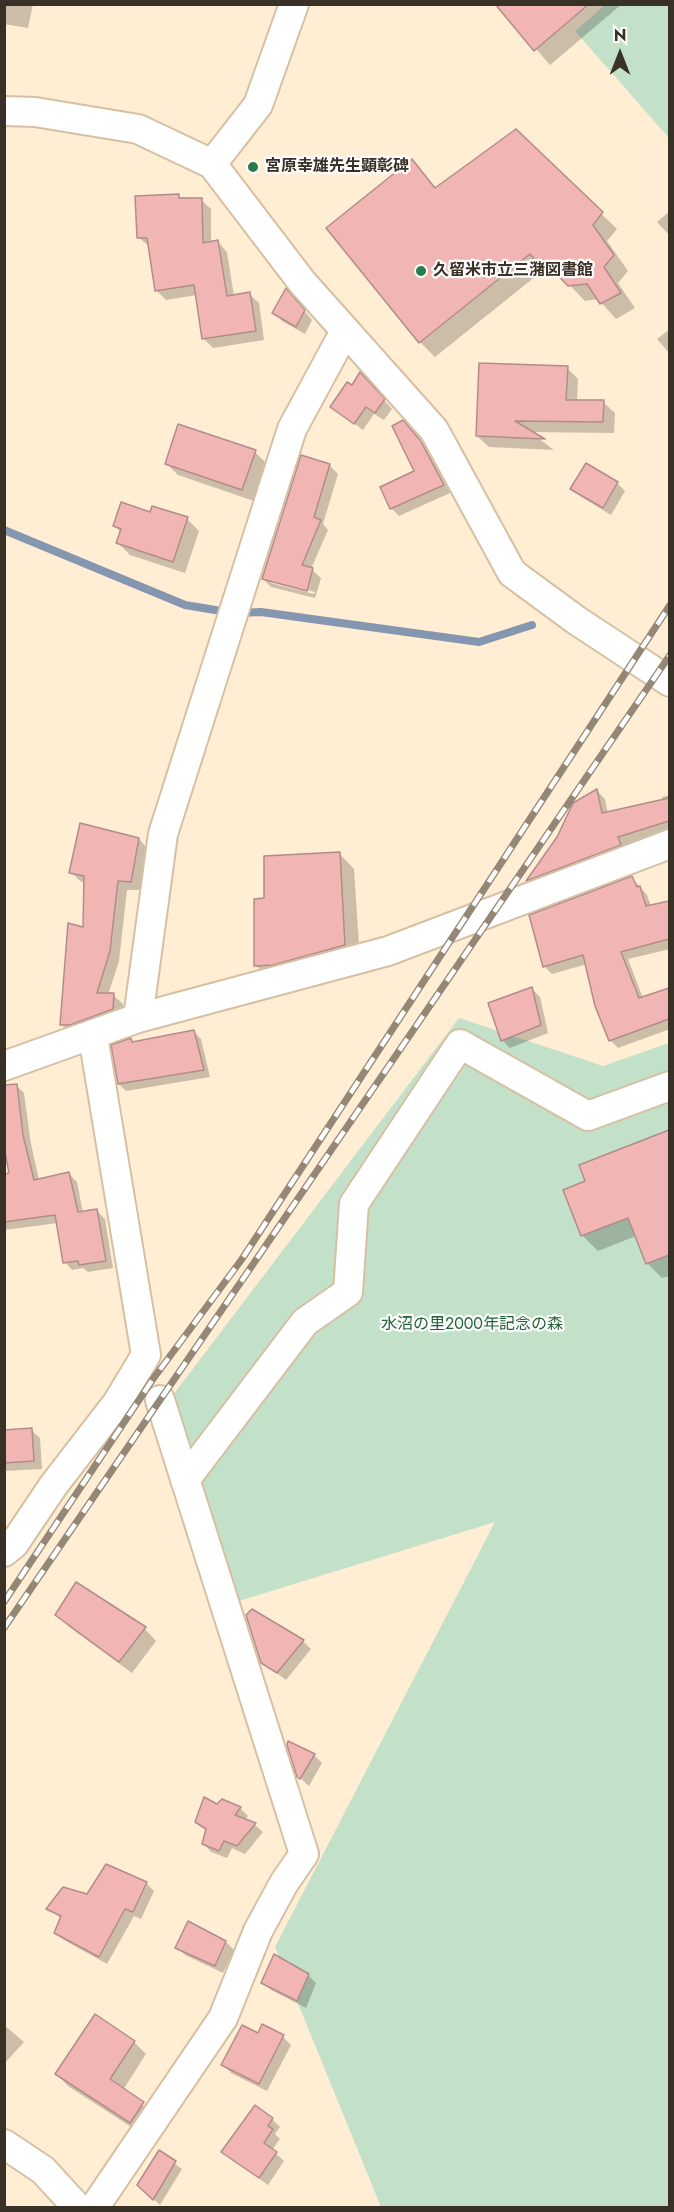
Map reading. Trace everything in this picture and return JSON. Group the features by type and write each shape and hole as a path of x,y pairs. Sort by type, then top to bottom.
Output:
{"street":[{"path":"212,164 258,105 294,4"},
{"path":"4,111 35,112 138,129 212,164 302,282 434,430 512,573 576,620 669,682"},
{"path":"138,1018 163,834 292,429 345,331"},
{"path":"4,1066 138,1018 388,951 669,844"},
{"path":"4,1552 14,1545 52,1485 117,1402 146,1355 93,1036"},
{"path":"185,1480 305,1322 348,1292 354,1204 460,1044 588,1116 669,1086"},
{"path":"94,2208 223,2018 258,1931 284,1883 304,1854 160,1401"},
{"path":"4,2144 43,2170 78,2208"}],"green space":[{"path":"605,5 669,5 669,138 575,31"},
{"name":"水沼の里2000年記念の森","path":"459,1018 603,1066 669,1043 669,2207 381,2207 275,1947 495,1522 226,1605 167,1403"}],"building":[{"path":"495,4 589,4 534,51"},
{"path":"516,129 603,212 593,225 614,255 604,267 621,293 600,304 587,284 568,286 543,260 537,262 530,254 419,343 326,228 412,159 435,188"},
{"path":"179,194 179,198 202,198 203,243 218,240 227,296 250,292 256,331 202,339 194,285 155,291 147,238 137,238 135,196"},
{"path":"286,288 305,310 296,327 272,313"},
{"path":"479,363 568,366 566,400 604,400 603,422 515,421 545,439 476,436"},
{"path":"360,372 385,399 375,413 366,407 354,424 330,407 347,382 352,385"},
{"path":"403,420 420,440 444,485 390,509 380,487 414,471 392,426"},
{"path":"178,424 256,450 242,490 165,464"},
{"path":"301,455 330,464 314,517 321,520 302,565 313,568 307,591 262,579"},
{"path":"586,463 618,482 603,508 570,489"},
{"path":"121,502 150,512 152,506 188,517 173,562 116,543 121,529 113,526"},
{"path":"597,789 602,813 669,798 669,821 618,837 621,845 526,881 557,837 573,803"},
{"path":"80,823 139,838 131,882 118,881 110,951 97,993 114,993 113,1009 70,1025 60,1025 68,923 83,927 84,876 69,873"},
{"path":"340,852 345,945 273,965 254,966 254,899 264,898 264,856"},
{"path":"632,876 637,887 640,886 646,906 669,901 669,939 621,952 639,998 669,988 669,1019 609,1041 595,1006 583,955 543,967 529,915"},
{"path":"532,987 541,1025 501,1041 488,1003"},
{"path":"194,1030 204,1070 118,1084 111,1045 131,1038 132,1042"},
{"path":"17,1084 23,1135 34,1180 69,1172 78,1212 97,1209 106,1261 79,1265 78,1261 63,1263 55,1215 4,1222 4,1174 9,1173 4,1147 4,1085"},
{"path":"669,1130 669,1255 646,1264 628,1218 581,1236 563,1190 585,1181 579,1165"},
{"path":"32,1428 34,1461 4,1463 4,1430"},
{"path":"76,1582 146,1627 119,1662 55,1615"},
{"path":"252,1609 304,1640 277,1673 261,1663 246,1615"},
{"path":"288,1741 315,1754 300,1779 297,1777 287,1745"},
{"path":"204,1797 217,1804 222,1799 241,1807 235,1815 256,1823 237,1846 224,1841 219,1851 202,1844 206,1829 195,1822"},
{"path":"106,1864 147,1882 133,1912 125,1909 99,1957 54,1933 61,1916 46,1909 63,1887 87,1894"},
{"path":"188,1921 226,1941 215,1966 175,1948"},
{"path":"274,1954 309,1974 297,2001 261,1983"},
{"path":"95,2014 135,2041 110,2079 144,2102 130,2123 55,2074"},
{"path":"262,2024 284,2035 259,2084 221,2065 242,2025 258,2033"},
{"path":"255,2105 273,2118 268,2126 273,2129 264,2143 277,2152 259,2178 221,2152"},
{"path":"159,2150 176,2161 153,2200 137,2185"}],"waterway":[{"path":"4,530 185,605 227,612"},
{"path":"238,613 261,612 479,642 532,625"}],"railway":[{"path":"4,1602 153,1379 242,1259 670,605"},
{"path":"4,1628 670,655"}],"place":[{"name":"宮原幸雄先生顕彰碑","path":"253,167"},
{"name":"久留米市立三潴図書館","path":"421,271"}]}
